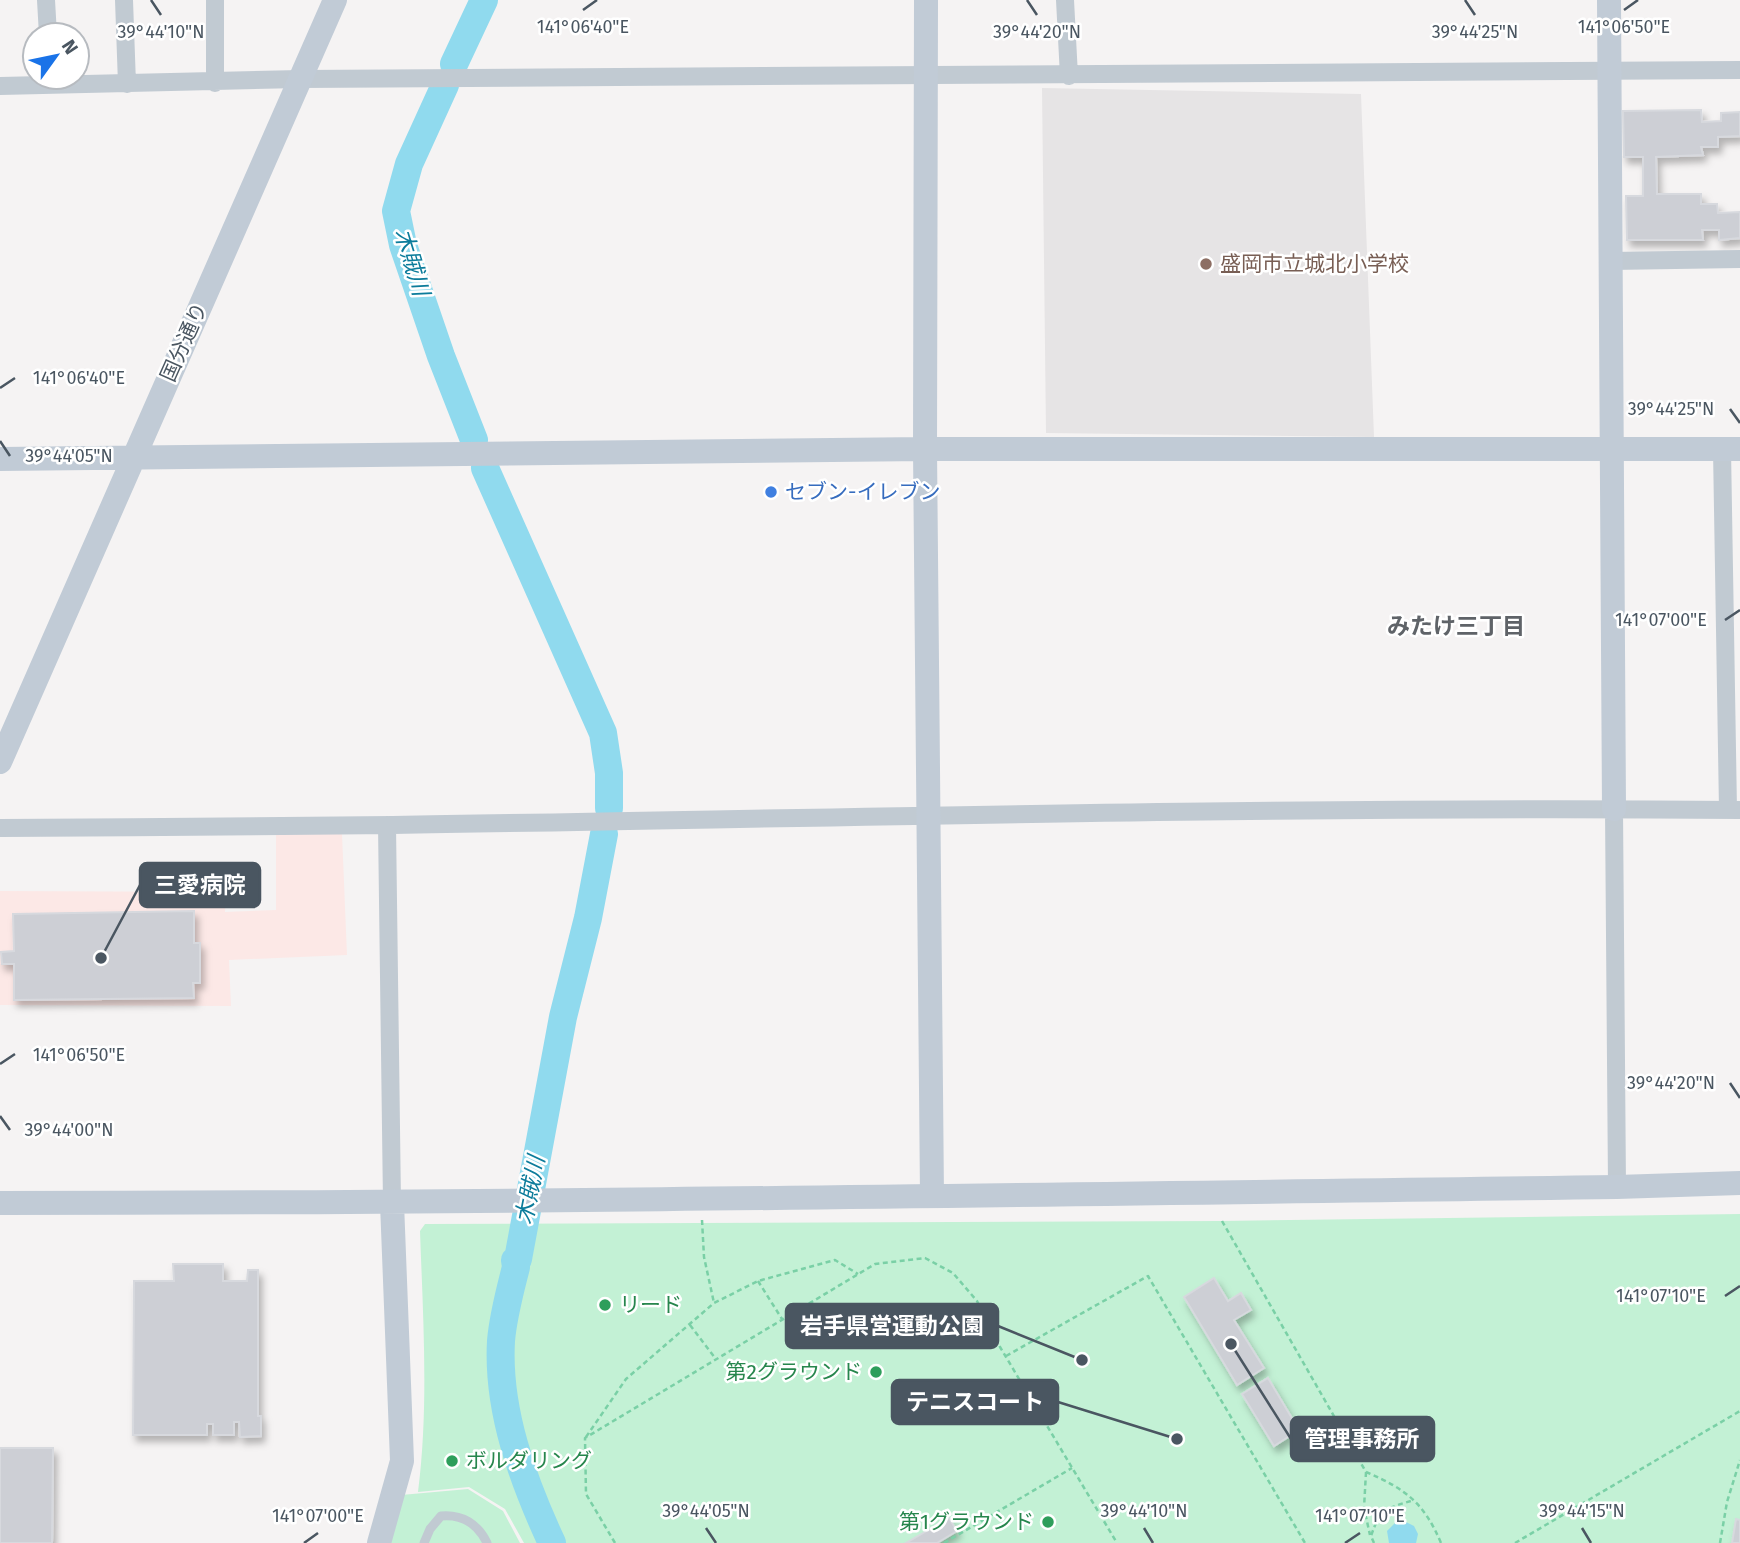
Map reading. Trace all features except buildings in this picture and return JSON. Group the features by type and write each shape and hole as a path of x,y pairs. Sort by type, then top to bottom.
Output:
{"street":[{"path":"46,0 47,21"},
{"path":"124,0 127,83"},
{"path":"215,0 215,83"},
{"name":"国分通り","path":"0,762 335,0"},
{"path":"926,0 925,450 932,1196"},
{"path":"1065,0 1069,76"},
{"path":"1609,0 1617,1187"},
{"path":"91,82 215,83 300,79 927,74 1069,76 1740,71"},
{"path":"0,86 21,84"},
{"path":"1611,261 1740,259"},
{"path":"0,459 925,450 1731,449 1734,810 929,816 0,828"},
{"path":"379,1543 402,1461 392,1203 387,825"},
{"path":"0,1203 701,1200 1740,1183"}],"lane":[{"path":"424,1543 429,1529 441,1516 453,1515 466,1519 482,1532 487,1543"}],"path":[{"path":"701,1200 704,1257 715,1303"},
{"path":"1222,1221 1366,1472 1364,1508 1374,1543"},
{"path":"585,1438 875,1264 925,1258 953,1273 977,1301 1006,1356 1117,1543"},
{"path":"614,1543 586,1494 585,1438 626,1379 715,1303 758,1281 835,1260 858,1274"},
{"path":"1006,1356 1148,1276 1305,1543"},
{"path":"758,1281 782,1319"},
{"path":"689,1325 715,1359"},
{"path":"1515,1543 1740,1411"},
{"path":"1720,1543 1727,1502 1740,1460"},
{"path":"944,1543 1072,1468"},
{"path":"1366,1472 1391,1483 1414,1500 1431,1519 1441,1543"},
{"path":"1371,1536 1377,1517 1390,1507 1414,1500"}],"shaded area":[{"name":"盛岡市立城北小学校","path":"1042,88 1361,94 1374,437 1046,433"},
{"path":"276,834 342,834 347,955 229,960 231,1006 0,1005 0,891 226,892 225,912 276,910"}],"green space":[{"path":"1740,1214 1740,1543 524,1543 505,1509 469,1487 418,1492 424,1395 420,1231 425,1224 1222,1221"},
{"path":"468,1489 503,1511 520,1543 388,1543 401,1495"}],"water":[{"path":"1406,1522 1414,1526 1418,1534 1416,1543 1389,1543 1387,1531 1395,1523"}],"waterway":[{"name":"木賊川","path":"454,64 484,0"},
{"name":"木賊川","path":"445,85 409,164 396,211 403,245 441,356 474,440"},
{"name":"木賊川","path":"485,468 603,733 609,773 609,808"},
{"name":"木賊川","path":"552,1543 531,1495 514,1445 503,1393 501,1341 563,1017 588,918 604,834"}],"place":[{"name":"盛岡市立城北小学校","path":"1206,264"},
{"name":"セブン-イレブン","path":"771,492"},
{"name":"三愛病院","path":"101,958"},
{"name":"リード","path":"605,1305"},
{"name":"管理事務所","path":"1231,1344"},
{"name":"岩手県営運動公園","path":"1082,1360"},
{"name":"第2グラウンド","path":"876,1372"},
{"name":"テニスコート","path":"1177,1439"},
{"name":"ボルダリング","path":"452,1461"},
{"name":"第1グラウンド","path":"1048,1522"}],"district":[{"name":"みたけ三丁目","path":"1456,626"}]}
